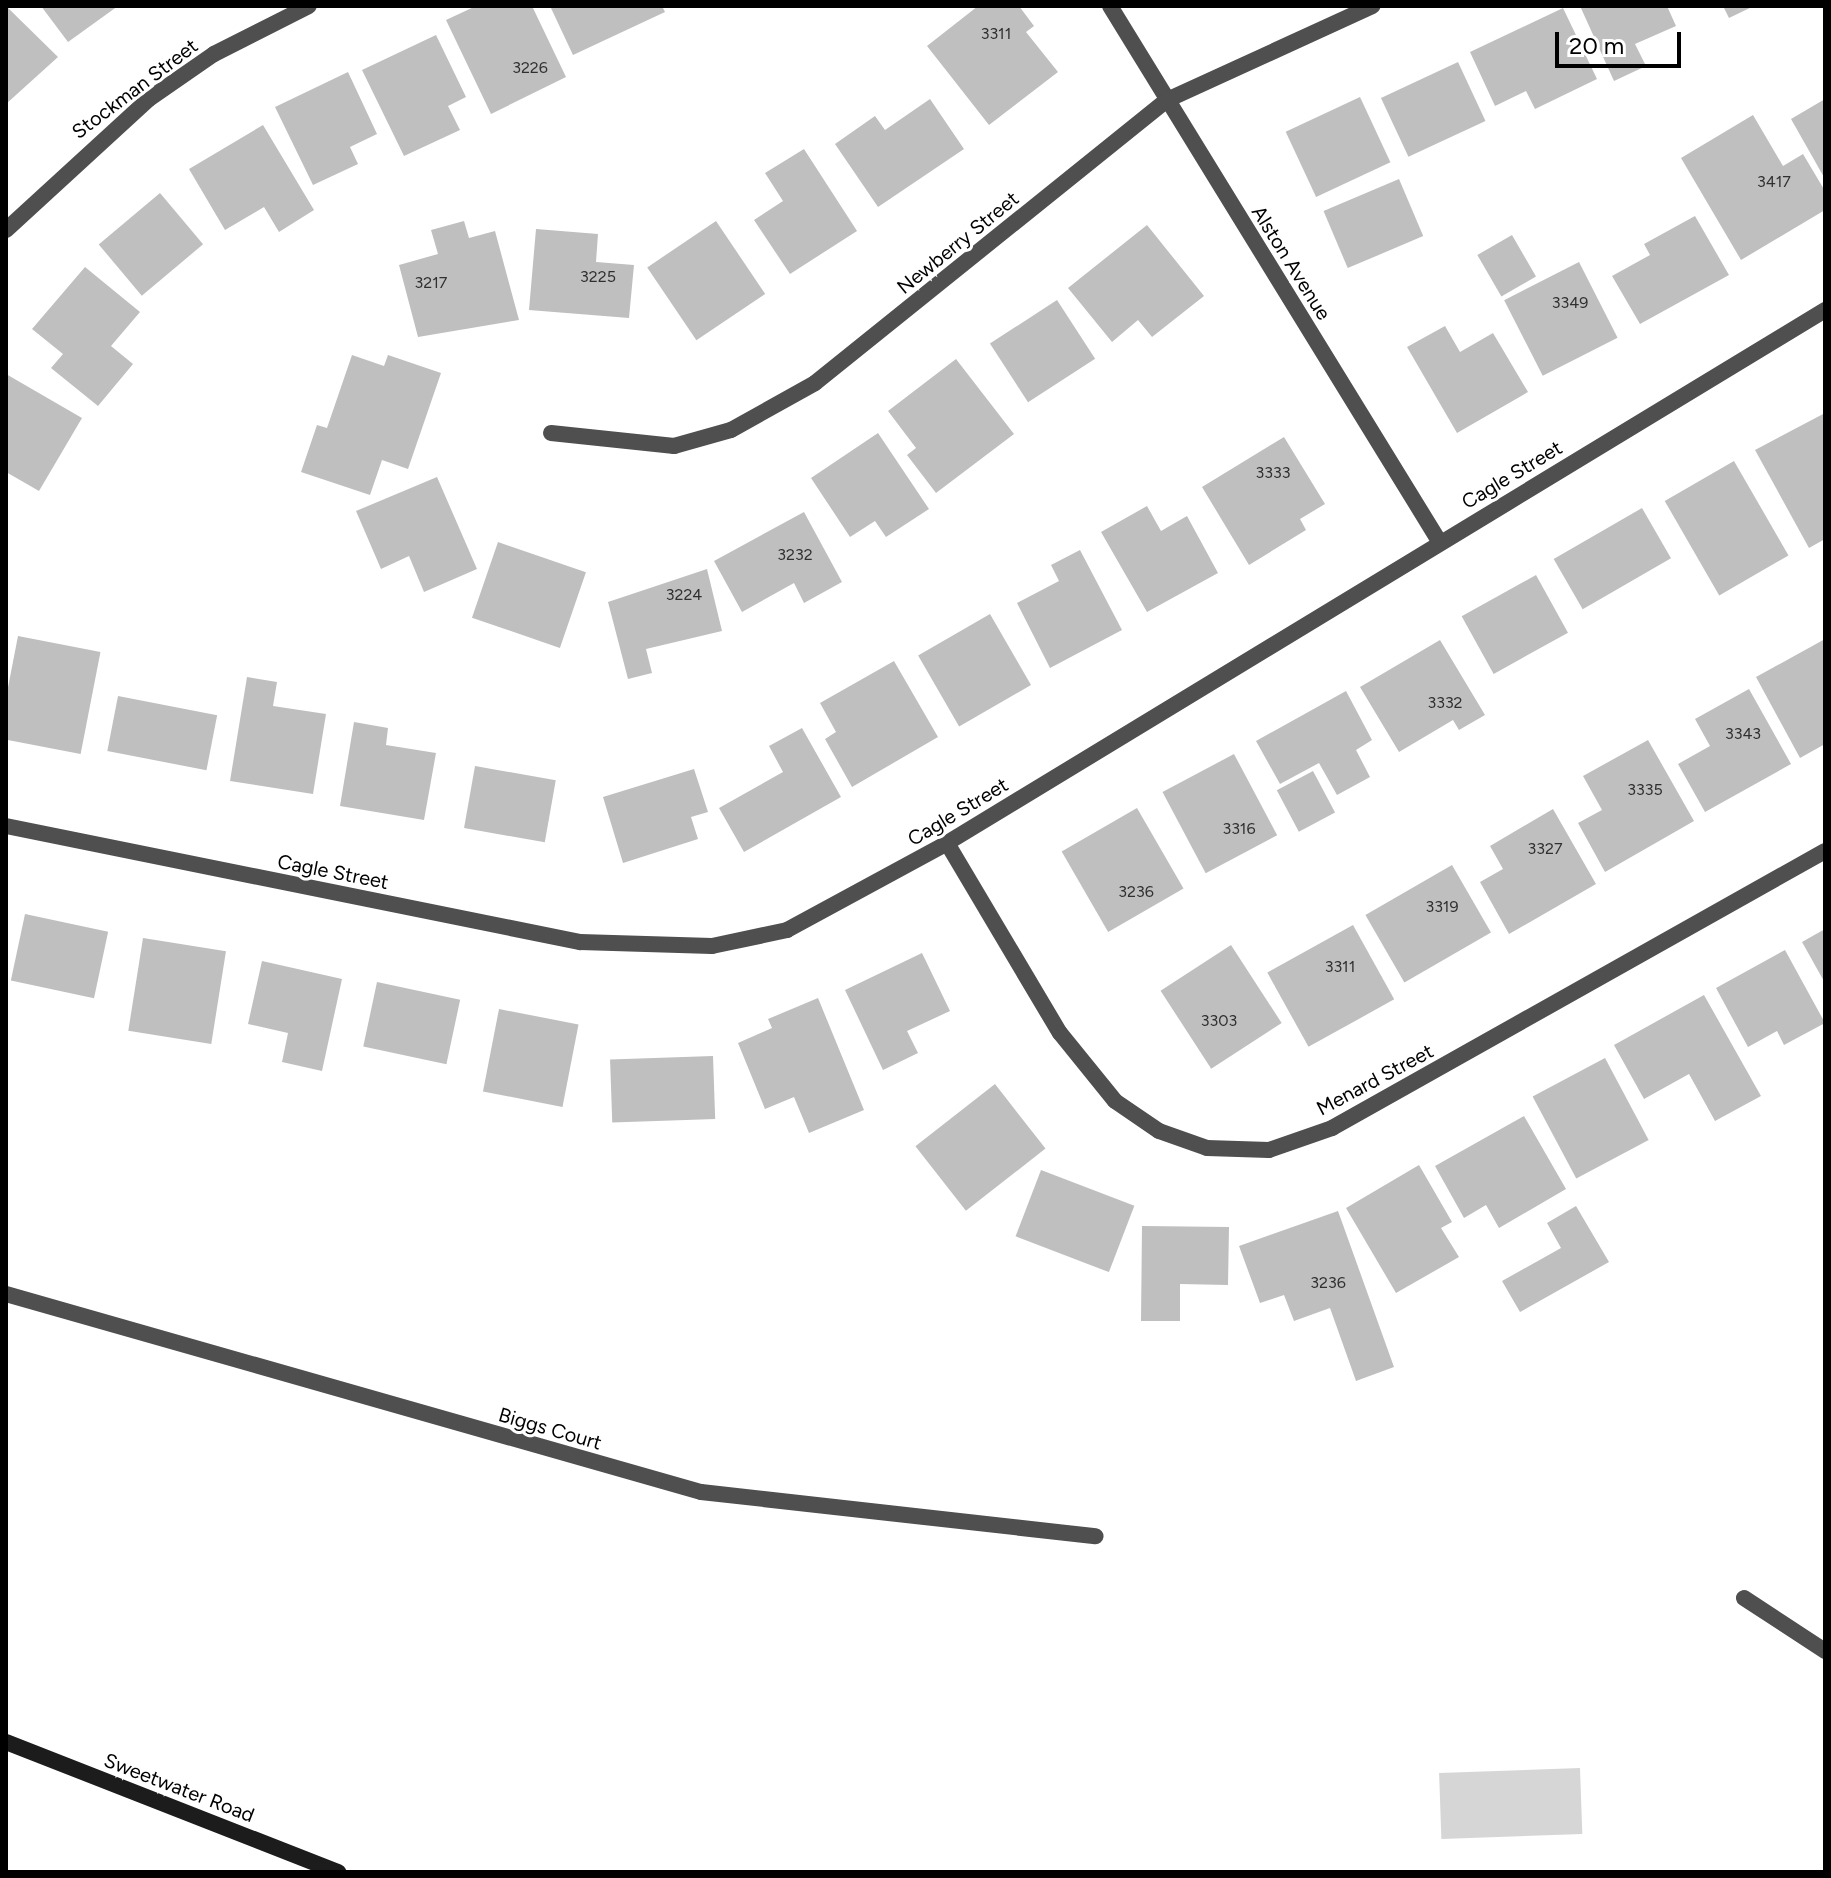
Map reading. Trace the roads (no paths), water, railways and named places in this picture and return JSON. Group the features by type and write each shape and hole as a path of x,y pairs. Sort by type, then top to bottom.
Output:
{"main road":[{"name":"Sweetwater Road","path":"6,1742 338,1872"}],"street":[{"name":"Stockman Street","path":"6,230 149,99 214,54 309,6"},
{"name":"Alston Avenue","path":"1110,6 1439,541"},
{"name":"Newberry Street","path":"551,433 674,446 731,430 815,383 1167,100 1372,6"},
{"name":"Cagle Street","path":"6,826 580,942 712,946 787,930 947,843 1439,541 1825,310"},
{"name":"Menard Street","path":"947,843 1060,1033 1115,1101 1159,1131 1207,1148 1269,1150 1332,1128 1825,851"},
{"name":"Biggs Court","path":"6,1294 701,1492 1096,1536"},
{"path":"1744,1598 1825,1651"}]}
